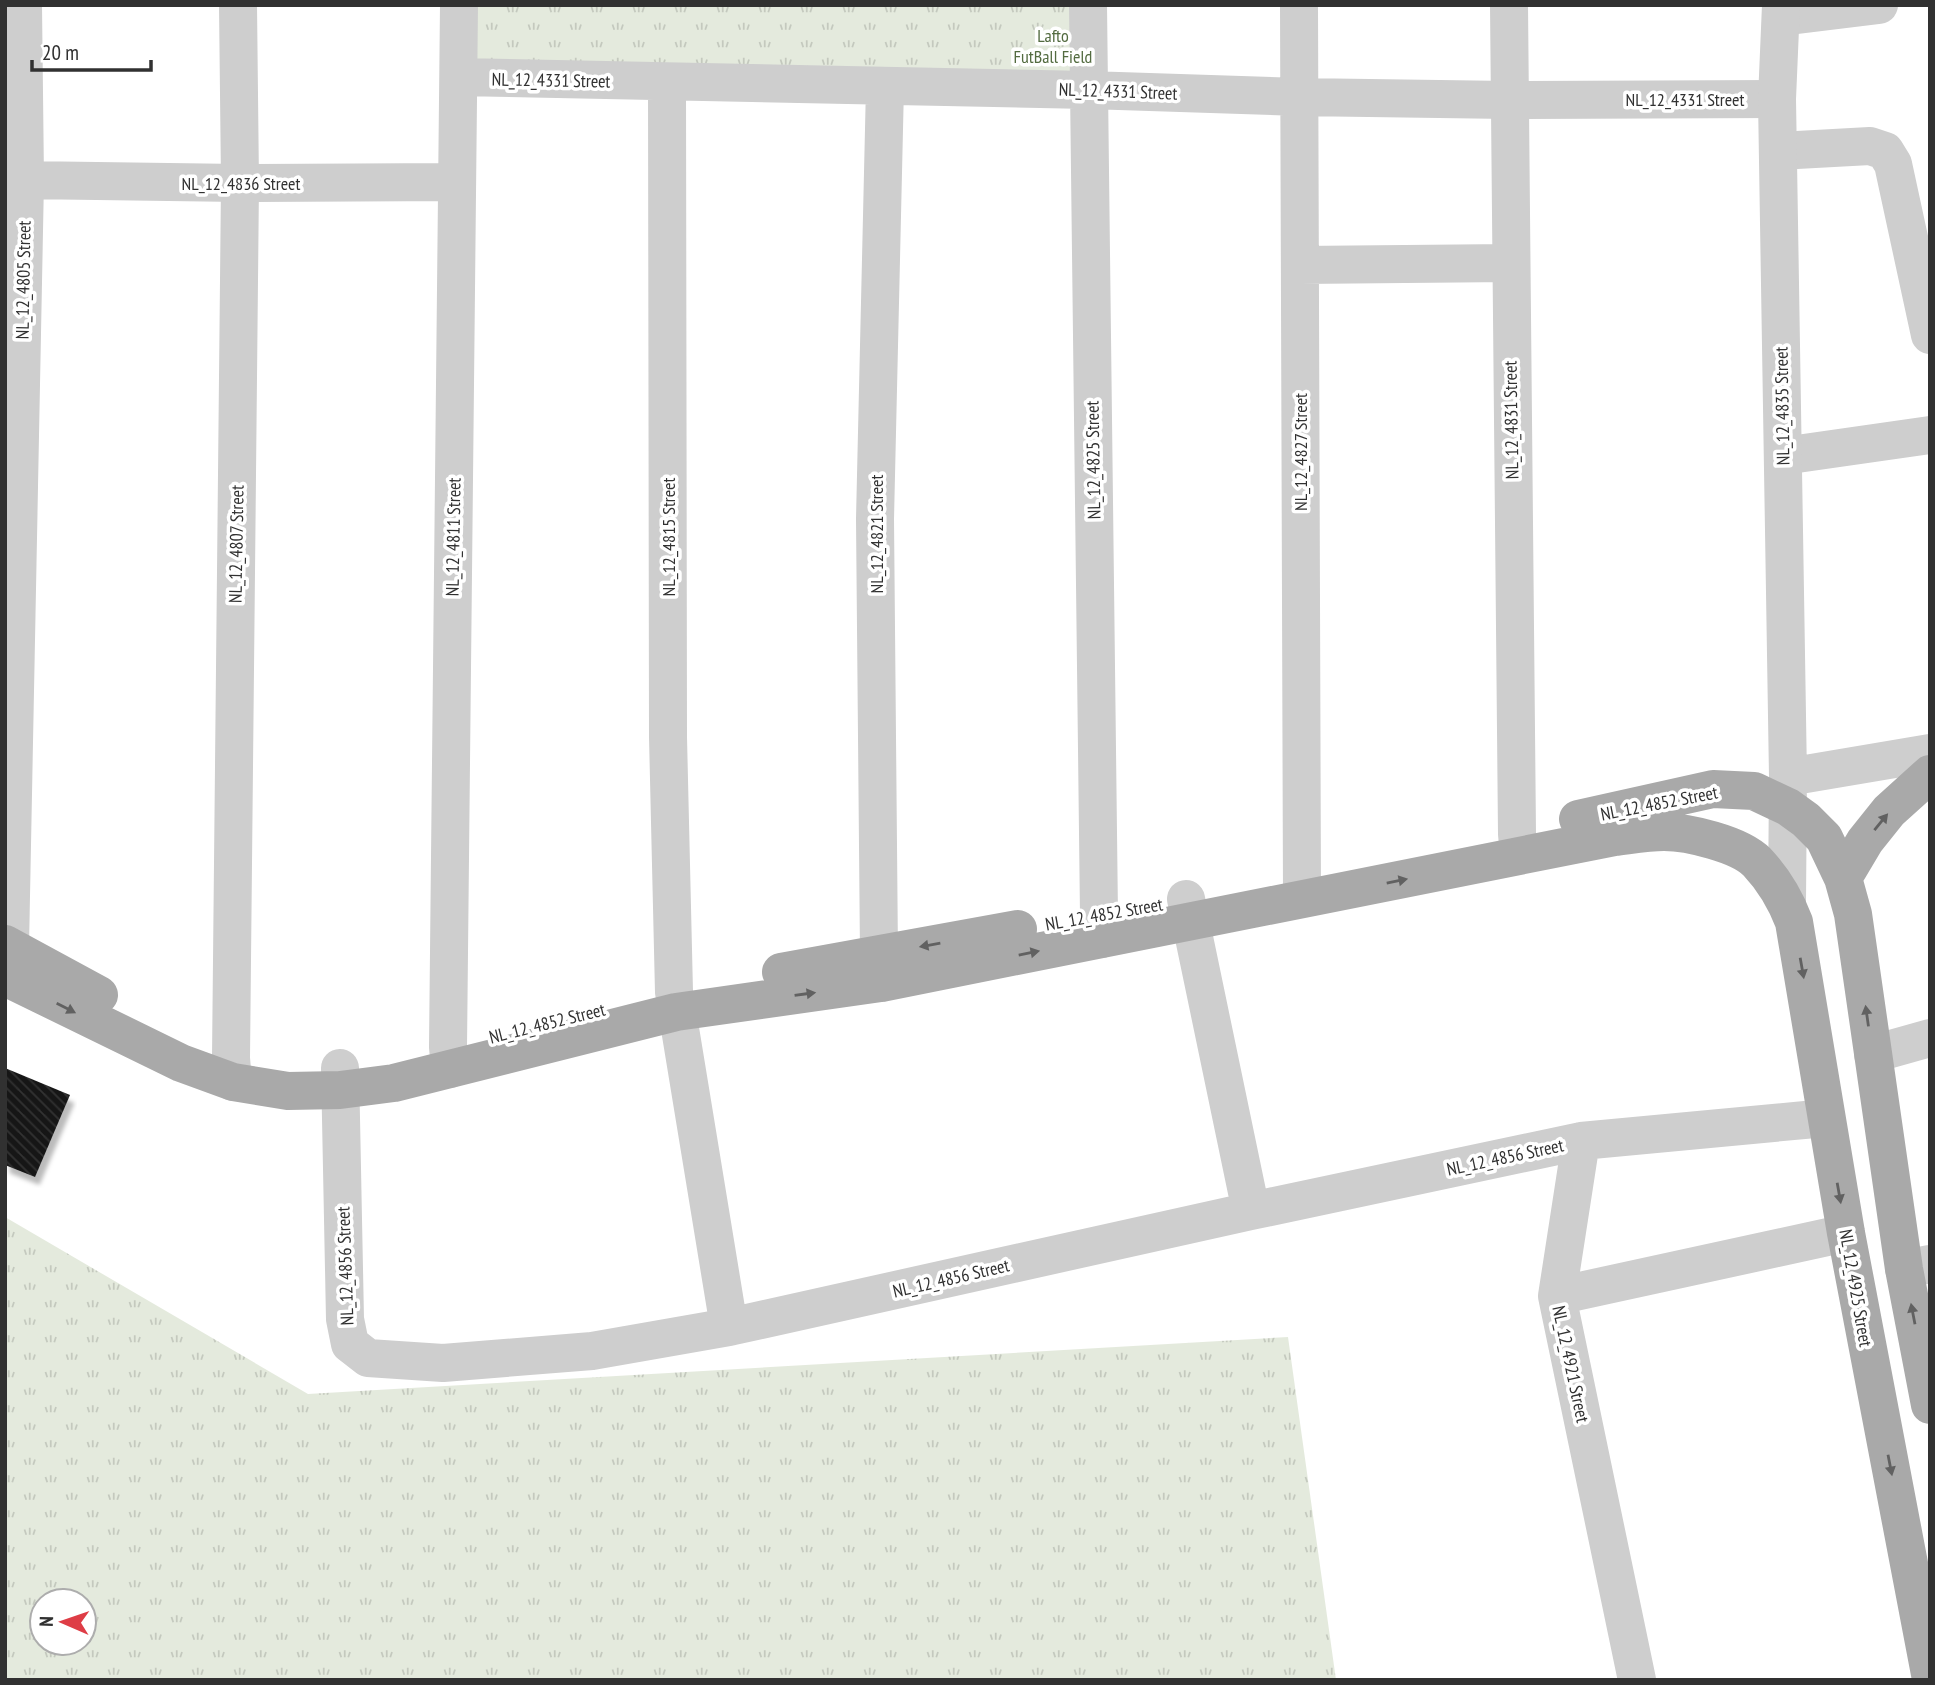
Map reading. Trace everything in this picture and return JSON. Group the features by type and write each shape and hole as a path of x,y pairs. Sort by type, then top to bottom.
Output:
{"main road":[{"path":"1843,878 1865,841 1889,811 1930,774"},
{"name":"NL_12_4852 Street","path":"1518,844 1713,789 1788,792"},
{"path":"1788,792 1806,820 1824,838 1843,878 1853,914 1873,1054 1917,1266 1929,1399 1878,1405"},
{"name":"NL_12_4852 Street","path":"6,960 91,991 232,1070 285,1067 340,1079 391,1060 449,1058 675,1002 880,969 1302,887 1402,854 1663,832 1698,835 1755,860 1787,902"},
{"name":"NL_12_4925 Street","path":"1787,902 1794,922 1846,1233 1930,1674"}],"street":[{"name":"NL_12_4805 Street","path":"6,960 25,180 15,52 23,5"},
{"name":"NL_12_4807 Street","path":"232,1070 240,183 238,5"},
{"name":"NL_12_4811 Street","path":"449,1058 459,5"},
{"name":"NL_12_4825 Street","path":"1088,5 1100,927"},
{"name":"NL_12_4827 Street","path":"1299,5 1302,887"},
{"name":"NL_12_4831 Street","path":"1509,5 1518,844"},
{"path":"1781,11 1879,5"},
{"name":"NL_12_4835 Street","path":"1781,11 1777,99 1788,792"},
{"name":"NL_12_4331 Street","path":"459,77 1299,97 1509,100 1777,99"},
{"name":"NL_12_4815 Street","path":"667,82 668,737 675,1002 729,1327"},
{"name":"NL_12_4821 Street","path":"880,969 876,519 885,86"},
{"path":"1778,151 1870,146 1885,151 1893,164 1930,335"},
{"name":"NL_12_4836 Street","path":"25,180 457,183"},
{"path":"1300,265 1510,263"},
{"path":"1783,456 1930,435"},
{"path":"1787,902 1788,792 1930,753"},
{"path":"1188,910 1251,1211"},
{"path":"1873,1054 1930,1038"},
{"name":"NL_12_4856 Street","path":"340,1079 345,1319 350,1344 368,1358 443,1363 592,1351 729,1327 1581,1141 1826,1118"},
{"path":"1557,1296 1581,1141"},
{"name":"NL_12_4921 Street","path":"1637,1680 1557,1296 1846,1233"}],"green space":[{"name":"Lafto FutBall Field","path":"460,5 1096,5 1096,88 459,71"},
{"path":"5,1217 308,1394 1288,1337 1336,1680 5,1680"}],"building":[{"path":"5,1068 70,1095 35,1177 5,1165"}]}
